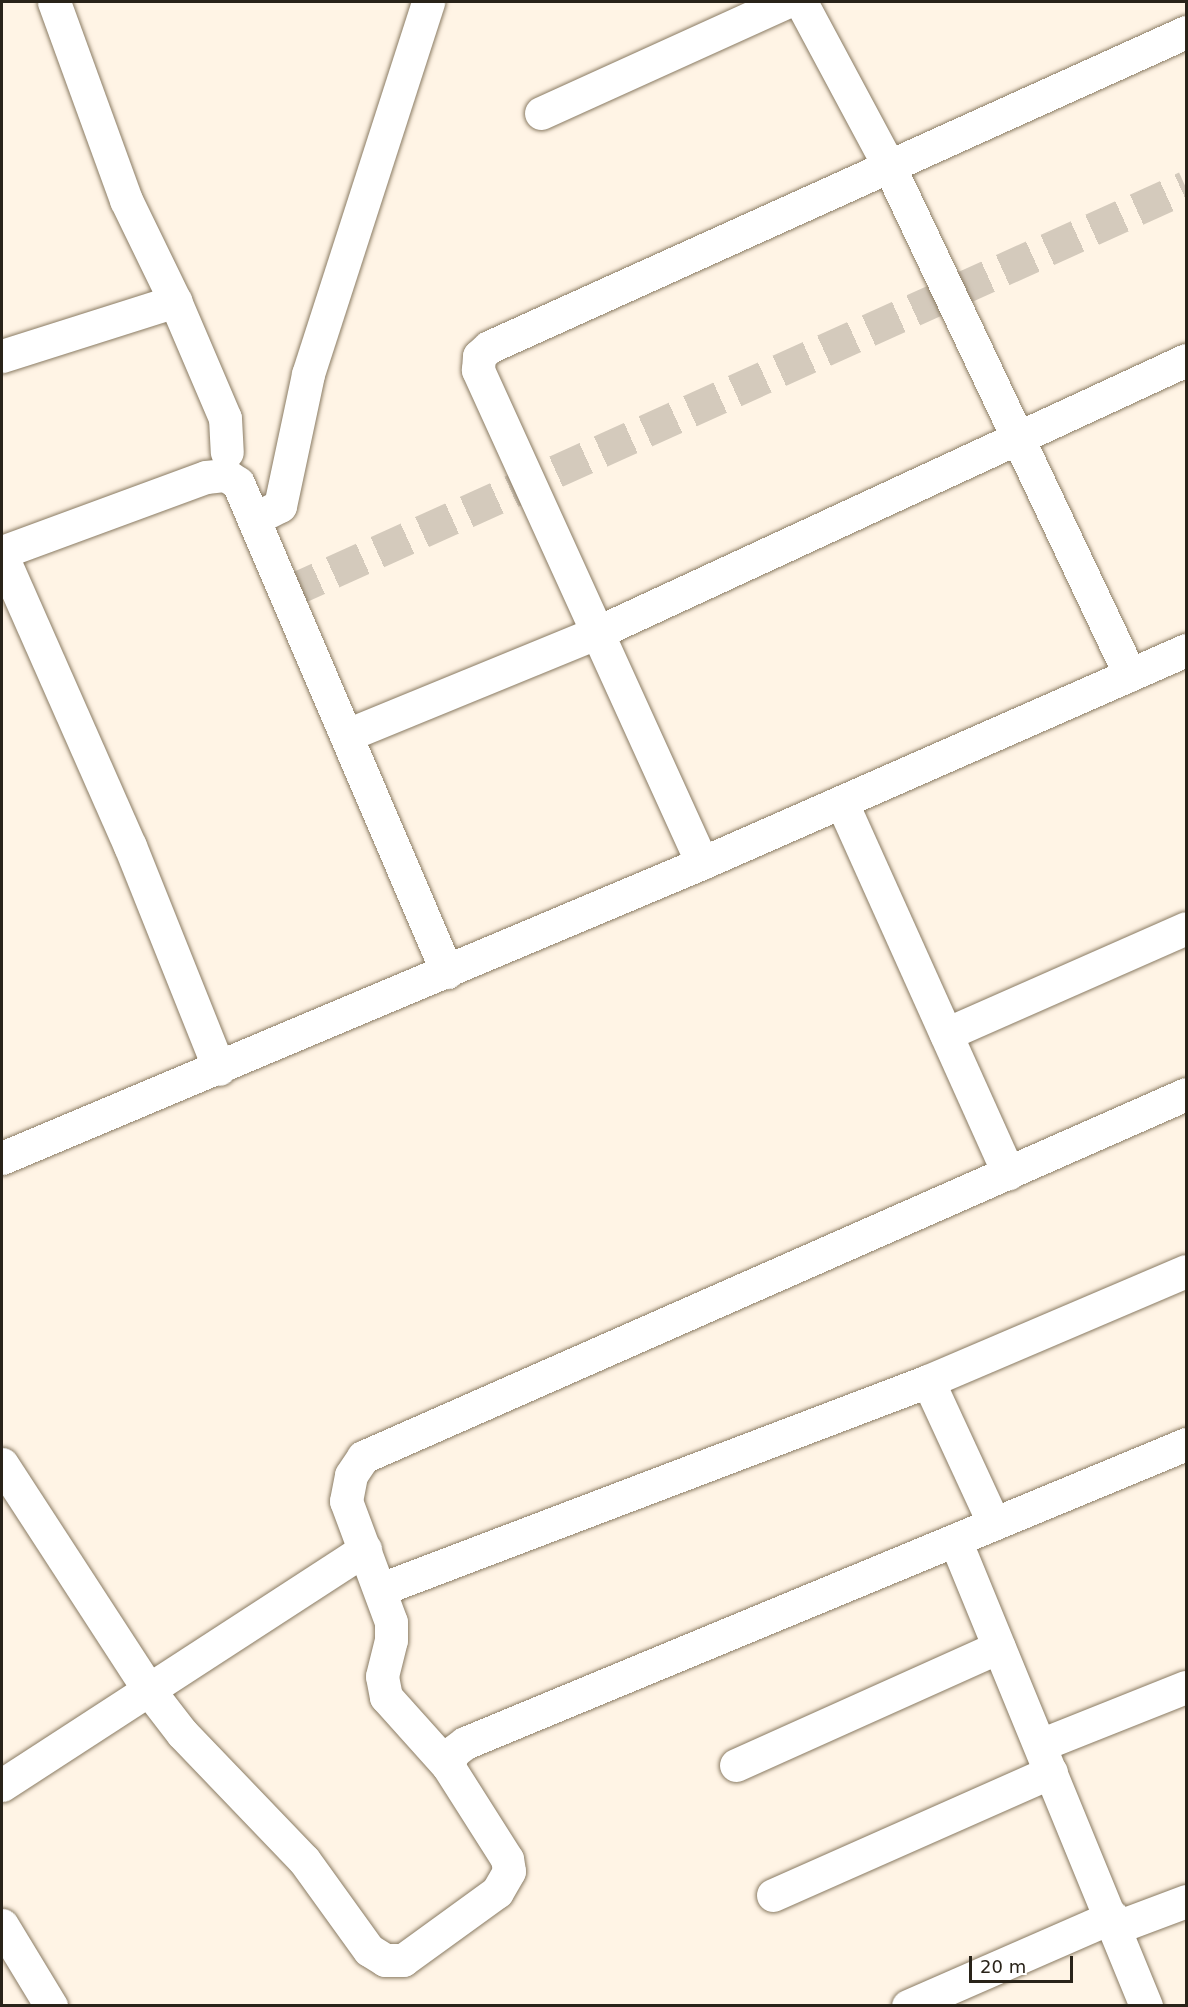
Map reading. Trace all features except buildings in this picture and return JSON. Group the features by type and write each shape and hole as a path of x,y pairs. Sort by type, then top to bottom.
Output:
{"street":[{"path":"54,2 126,200 175,302 225,418 228,452"},
{"path":"256,518 280,506 308,374 428,2"},
{"path":"541,113 786,2"},
{"path":"801,2 889,166 1130,675"},
{"path":"702,863 478,370 479,356 500,342 1186,32"},
{"path":"2,356 175,302"},
{"path":"347,735 596,633 1186,360"},
{"path":"219,1069 130,846 2,554 206,477 226,475 238,483 256,518 447,972"},
{"path":"2,1158 219,1069 702,863 1186,650"},
{"path":"842,802 1008,1173"},
{"path":"946,1034 1186,928"},
{"path":"5,1481 148,1689 220,1777 304,1860 369,1950 385,1960 404,1960 497,1892 509,1871 507,1859 448,1766 387,1697 382,1676 391,1640 391,1622 381,1589 346,1501 351,1475 363,1457 383,1445 1186,1094"},
{"path":"381,1589 928,1381 1186,1271"},
{"path":"928,1381 994,1524"},
{"path":"448,1766 453,1752 465,1743 1186,1444"},
{"path":"955,1540 1114,1922 1146,2006"},
{"path":"2,1785 365,1549"},
{"path":"736,1765 999,1647"},
{"path":"773,1895 1186,1687"},
{"path":"908,2006 1114,1922 1186,1901"},
{"path":"2,1925 51,2006"}],"tunnel":[{"path":"288,592 1186,187"}]}
